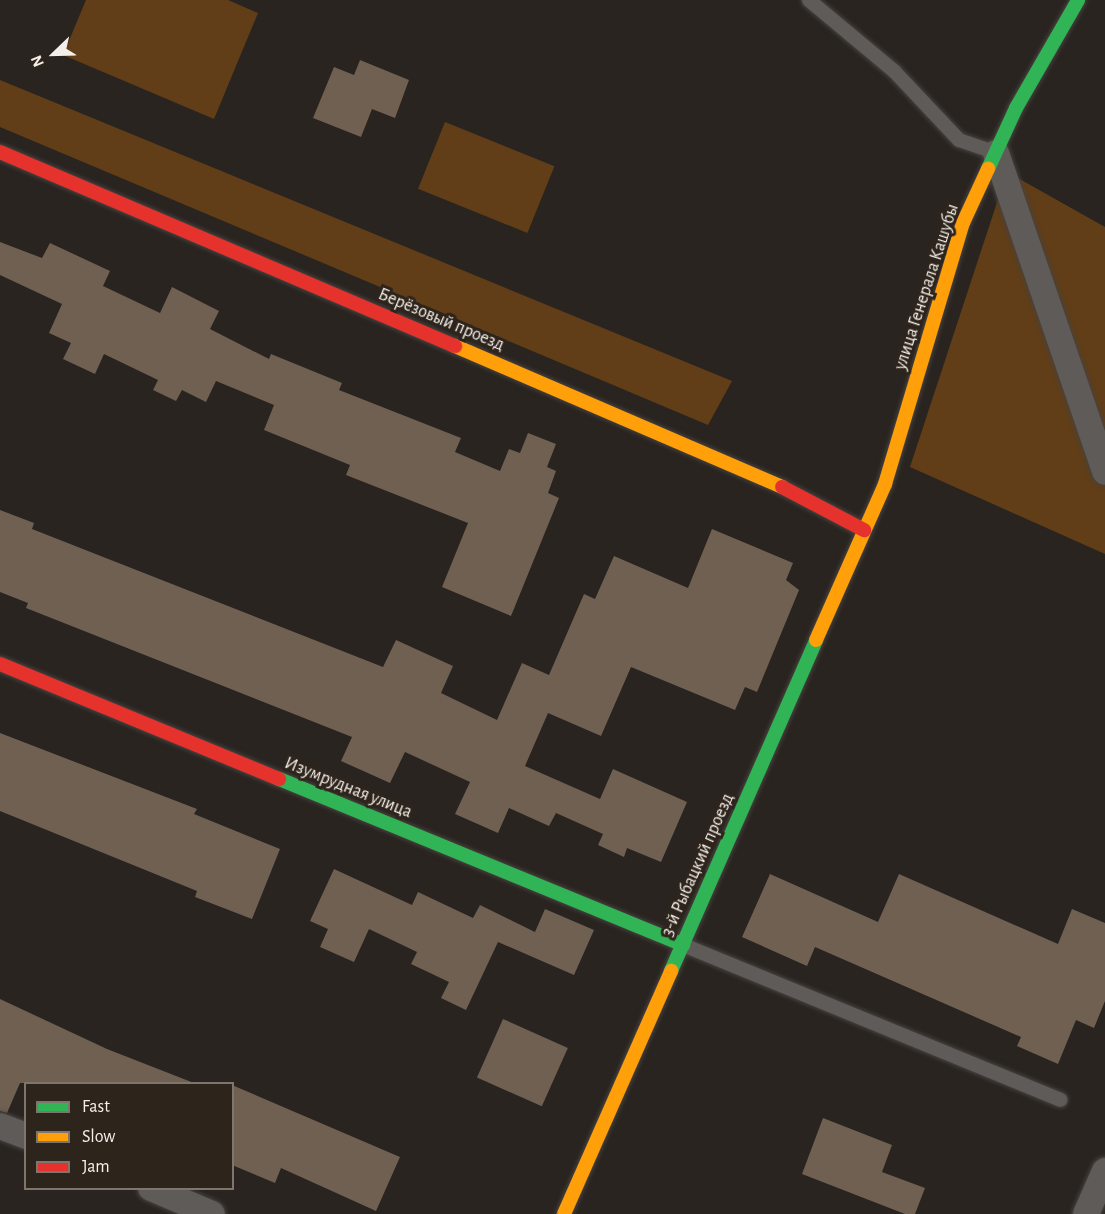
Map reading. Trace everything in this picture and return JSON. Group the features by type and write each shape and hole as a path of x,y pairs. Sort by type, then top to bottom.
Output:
{"street":[{"name":"улица Генерала Кашубы","path":"864,530 885,484 963,224 1016,108 1078,0"},
{"name":"Берёзовый проезд","path":"0,152 758,476 864,530"},
{"path":"996,153 1105,472"},
{"name":"3-й Рыбацкий проезд","path":"564,1214 864,530"},
{"name":"Изумрудная улица","path":"0,664 683,945"},
{"path":"0,1126 24,1135"},
{"path":"1086,1214 1105,1171"},
{"path":"156,1190 212,1214"}],"lane":[{"path":"809,0 894,71 959,140 996,153"},
{"path":"683,945 1060,1100"}],"shaded area":[{"path":"86,0 228,0 258,13 214,119 63,55"},
{"path":"0,80 732,381 708,425 0,127"},
{"path":"445,122 554,166 527,233 418,189"},
{"path":"1007,172 1105,227 1105,554 910,467"}],"building":[{"path":"360,60 409,80 395,118 372,109 361,137 313,118 334,67 354,75"},
{"path":"0,242 42,258 50,243 110,271 103,286 160,313 172,287 219,311 210,329 269,359 271,354 342,383 339,390 461,438 455,452 500,471 509,449 520,453 528,433 556,444 547,467 556,471 548,493 559,498 511,616 442,587 468,523 346,475 350,465 264,430 274,405 216,381 206,402 182,390 176,401 153,390 158,380 104,354 95,374 63,359 71,343 49,333 62,304 0,275"},
{"path":"0,510 34,523 32,529 383,667 396,640 453,666 441,693 497,720 522,663 549,675 584,594 595,599 614,556 688,588 712,529 793,563 786,580 799,590 757,692 745,687 735,710 631,667 601,736 548,713 525,766 600,799 613,769 687,802 661,862 627,848 624,857 598,845 603,834 556,813 549,826 509,808 498,833 455,814 470,782 405,752 390,783 341,761 352,737 26,608 28,603 0,592"},
{"path":"0,733 197,809 194,814 280,849 252,919 195,897 197,891 0,811"},
{"path":"334,869 412,905 418,892 473,918 480,905 535,932 545,909 594,930 574,975 498,942 466,1010 441,998 449,982 411,964 417,952 369,929 354,962 320,947 328,929 310,921"},
{"path":"770,874 878,922 899,874 1058,944 1072,909 1105,923 1105,1001 1094,1028 1076,1020 1058,1064 1017,1046 1021,1037 815,947 807,966 742,937"},
{"path":"0,999 107,1049 191,1082 24,1082 20,1083 7,1113 0,1111"},
{"path":"503,1019 568,1048 542,1106 477,1077"},
{"path":"234,1086 400,1157 376,1211 281,1168 275,1183 234,1166"},
{"path":"823,1118 892,1145 882,1172 925,1188 915,1214 905,1214 802,1174"}],"traffic: fast":[{"path":"988,169 1016,108 1078,0"},
{"path":"671,971 816,640"},
{"path":"279,779 683,945"}],"traffic: slow":[{"path":"816,640 885,484 963,223 988,169"},
{"path":"455,346 782,487"},
{"path":"564,1214 671,971"}],"traffic: jam":[{"path":"0,152 455,346"},
{"path":"782,487 864,530"},
{"path":"0,664 279,779"}]}
